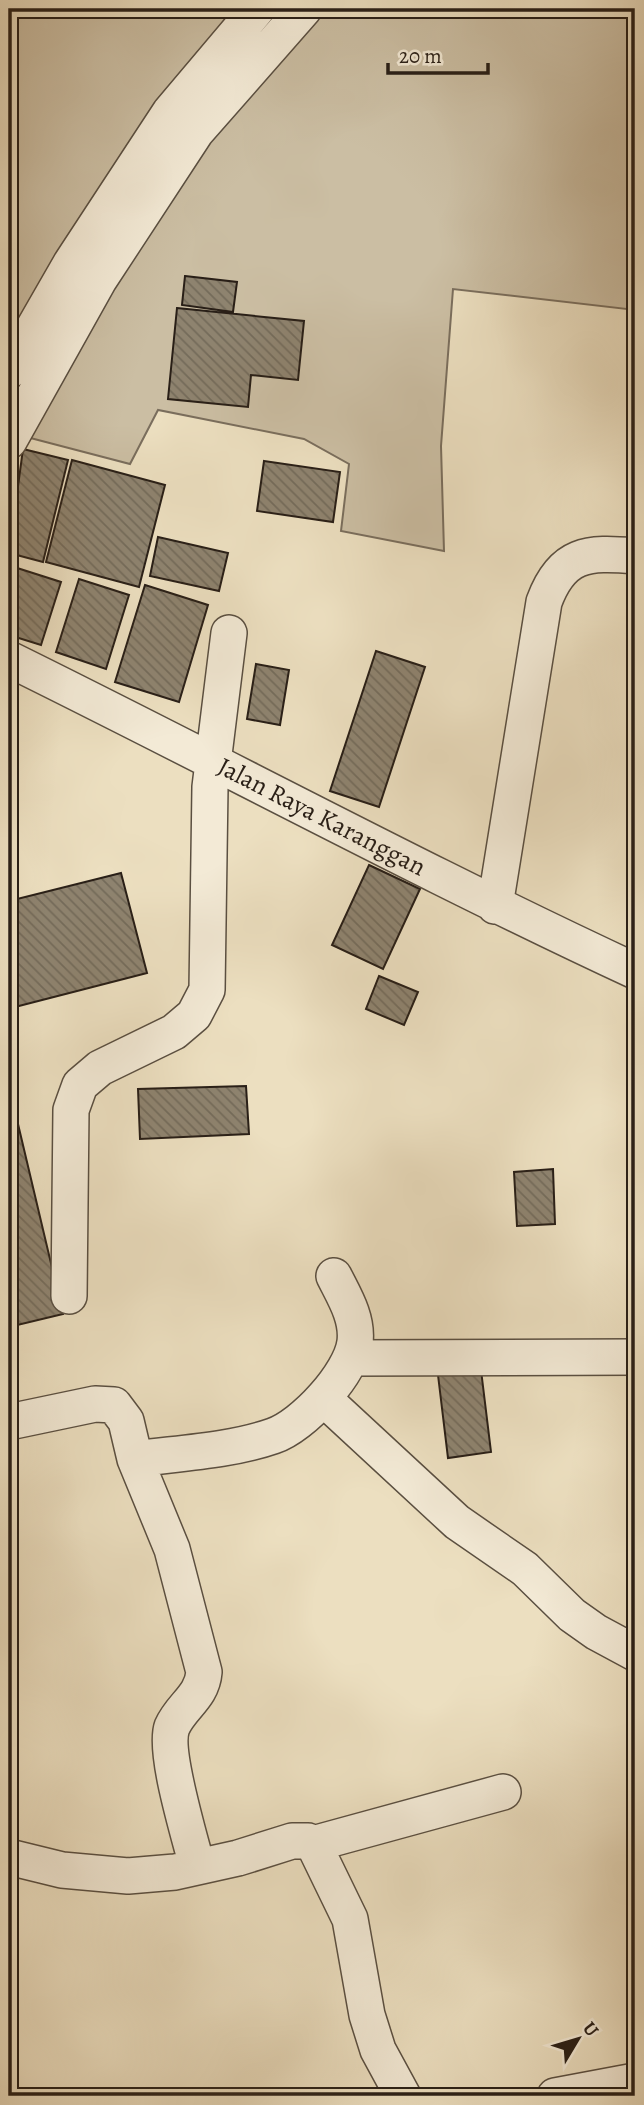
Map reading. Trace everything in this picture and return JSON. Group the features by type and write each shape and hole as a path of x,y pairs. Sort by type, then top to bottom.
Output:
{"street":[{"path":"9,371 71,263 170,111 257,9"},
{"path":"9,440 99,280 196,132 303,9"},
{"path":"495,906 544,603 550,587 557,575 578,558 605,554 635,556"},
{"path":"69,1296 72,1110 80,1084 100,1068 174,1032 194,1015 207,990 210,969 207,883 210,787 229,633"},
{"name":"Jalan Raya Karanggan","path":"9,659 214,760 495,906 635,971"},
{"path":"135,1459 275,1436 311,1412 351,1358 355,1341 354,1320 334,1276"},
{"path":"351,1358 635,1357"},
{"path":"323,1398 457,1522 525,1569 572,1615 596,1633 635,1653"},
{"path":"9,1422 95,1404 114,1405 126,1421 135,1459 172,1549 204,1672 203,1686 173,1726 170,1737 175,1778 197,1866"},
{"path":"313,1844 503,1792"},
{"path":"9,1857 62,1870 128,1876 175,1872 238,1858 292,1840 313,1844 350,1919 368,2015 378,2050 404,2096"},
{"path":"555,2096 635,2081"}],"shaded area":[{"path":"9,9 635,9 635,310 453,289 441,446 444,551 341,531 349,464 304,439 158,410 130,464 19,435 9,498"}],"building":[{"path":"185,276 237,282 233,312 182,305"},
{"path":"177,308 304,321 298,380 251,375 248,407 168,399"},
{"path":"23,449 68,460 43,562 9,553"},
{"path":"72,460 165,485 139,587 46,562"},
{"path":"264,461 340,472 333,522 257,511"},
{"path":"158,537 228,553 219,591 150,576"},
{"path":"14,567 61,582 41,645 9,635 9,584"},
{"path":"79,579 129,595 106,669 56,652"},
{"path":"145,585 208,605 179,702 115,682"},
{"path":"376,651 425,667 379,807 330,791"},
{"path":"256,664 289,670 280,725 247,719"},
{"path":"369,865 420,889 383,969 332,945"},
{"path":"121,873 147,973 15,1007 9,982 9,901"},
{"path":"379,976 418,992 404,1025 366,1009"},
{"path":"9,1086 63,1314 9,1327"},
{"path":"246,1086 249,1134 140,1139 138,1089"},
{"path":"553,1169 555,1224 517,1226 514,1172"},
{"path":"481,1370 491,1452 448,1458 438,1375"}]}
